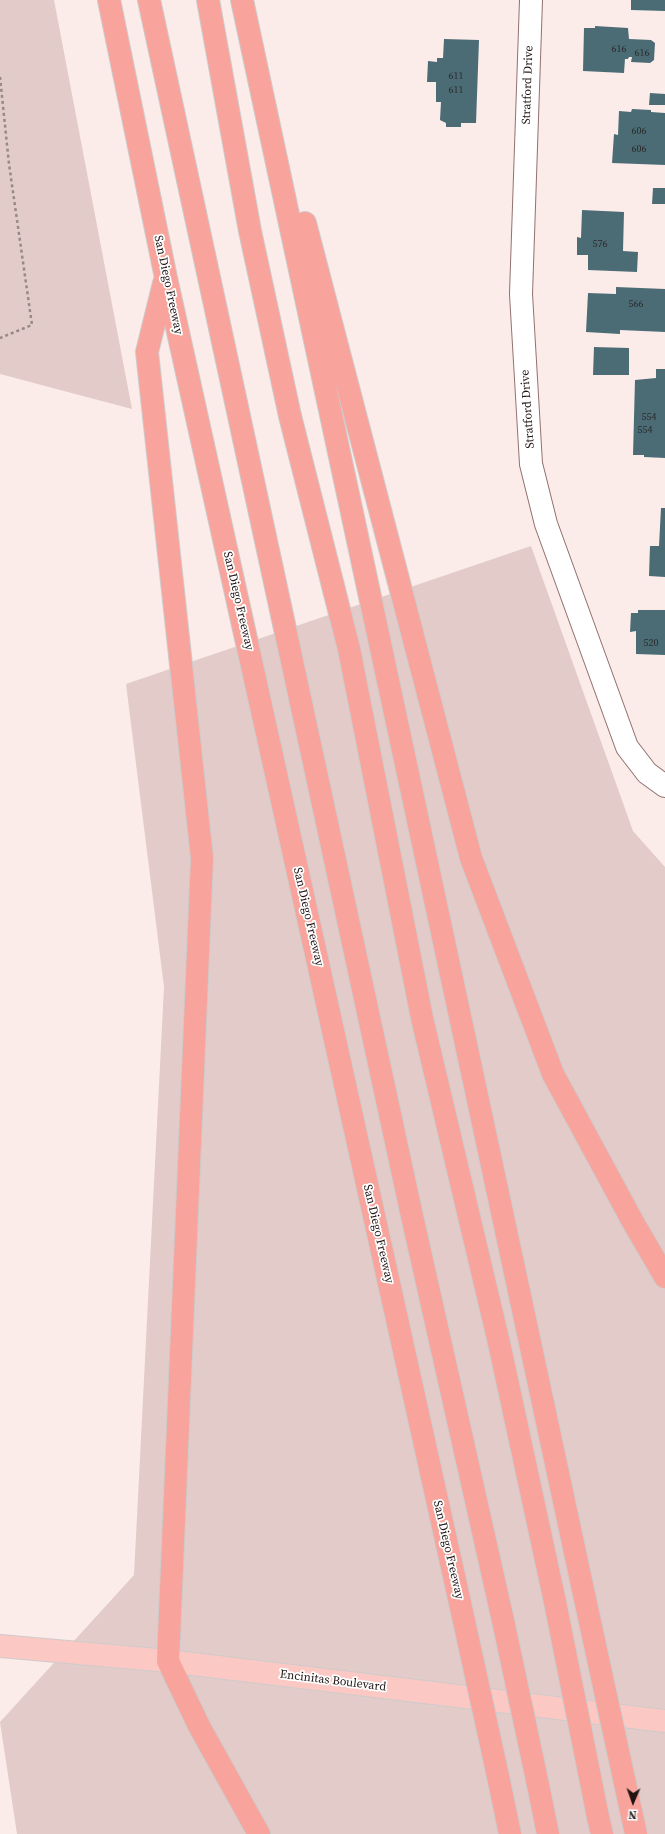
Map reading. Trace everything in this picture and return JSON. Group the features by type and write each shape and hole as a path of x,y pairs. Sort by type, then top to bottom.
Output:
{"highway":[{"name":"San Diego Freeway","path":"109,0 166,278 510,1834"},
{"path":"149,0 413,1223 504,1625 548,1834"},
{"path":"208,0 250,231 290,416 349,649 422,1018 499,1343 555,1602 600,1826"},
{"path":"242,0 636,1834"},
{"path":"246,0 471,858 553,1074 632,1222 665,1277"},
{"path":"166,278 147,352 202,858 168,1661 198,1726 259,1834"}],"main road":[{"name":"Encinitas Boulevard","path":"0,1646 168,1661 665,1721"}],"street":[{"name":"Stratford Drive","path":"531,0 521,294 531,464 546,524 627,747 647,773 665,786"}],"path":[{"path":"0,77 9,164 32,325 0,338"}],"shaded area":[{"path":"0,0 54,0 132,409 0,374"},
{"path":"531,546 633,831 665,867 665,1834 17,1834 0,1722 134,1575 164,987 126,684"}],"building":[{"path":"631,0 665,0 665,11 631,10"},
{"path":"595,26 628,28 629,39 651,40 655,43 654,60 650,63 631,62 632,57 629,57 628,59 625,59 624,73 583,71 584,28 595,28"},
{"path":"444,39 479,40 476,123 461,123 461,127 446,127 446,123 440,120 441,102 436,102 436,82 427,82 428,61 437,62 437,58 443,58"},
{"path":"650,93 665,94 665,105 649,105"},
{"path":"632,109 651,110 651,112 665,113 665,165 612,163 614,134 618,135 619,111 631,112"},
{"path":"653,188 665,188 665,204 652,204"},
{"path":"582,210 624,212 623,251 638,252 637,272 588,270 588,255 577,255 577,237 581,238"},
{"path":"616,287 665,289 665,332 620,330 620,334 586,332 588,293 616,294"},
{"path":"594,347 629,348 629,375 593,375"},
{"path":"656,369 665,369 665,458 633,455 635,380 656,378"},
{"path":"661,508 665,508 665,577 649,576 650,546 659,546"},
{"path":"638,610 665,610 665,655 636,654 636,631 630,632 631,613 638,613"}]}
